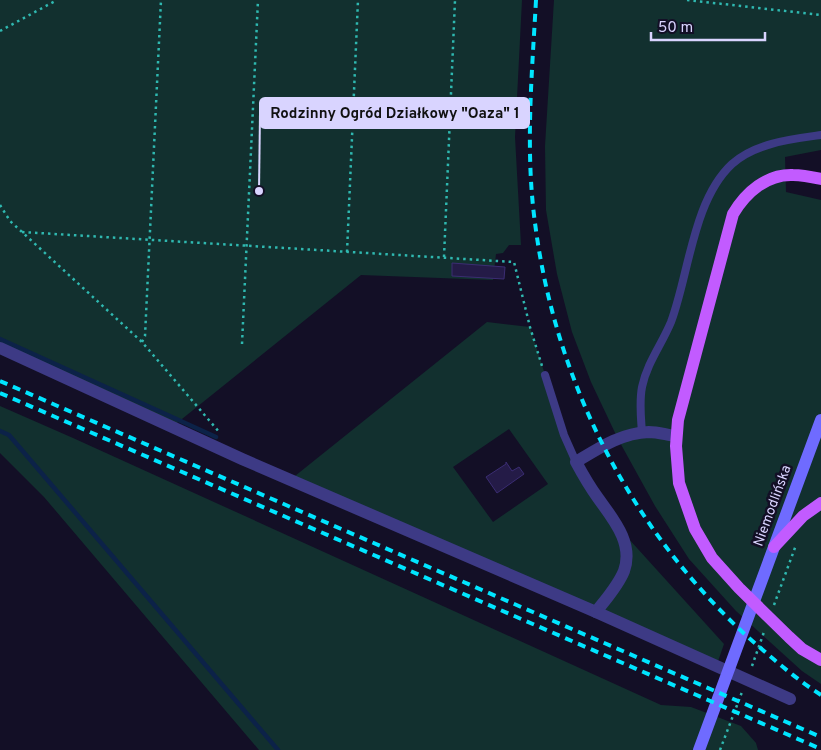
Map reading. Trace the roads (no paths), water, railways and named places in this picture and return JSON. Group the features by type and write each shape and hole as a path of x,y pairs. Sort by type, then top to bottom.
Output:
{"main road":[{"path":"820,179 784,175 767,181 745,196 733,214 681,407 676,436 676,454 679,483 702,543 723,571 772,621 802,649 821,660"},
{"name":"Niemodlińska","path":"699,750 821,420"},
{"path":"774,547 803,516 821,502"}],"street":[{"path":"0,348 242,459 596,612 790,699"},
{"path":"596,612 623,573 626,565 626,548 618,526 585,479 576,462 618,439 642,432 676,436"}],"lane":[{"path":"642,432 639,403 644,379 671,321 700,221 714,187 732,164 742,156 782,141 821,135"},
{"path":"545,375 564,435 576,462"}],"waterway":[{"path":"0,339 216,437"},
{"path":"0,431 9,435 278,750"}],"railway":[{"path":"536,0 530,139 530,167 535,223 545,282 560,339 580,396 605,450 635,501 669,550 707,596 749,638 775,661 821,695"},
{"path":"0,381 821,737"},
{"path":"0,393 821,749"}],"place":[{"name":"Rodzinny Ogród Działkowy \"Oaza\" 1","path":"259,191"}]}
